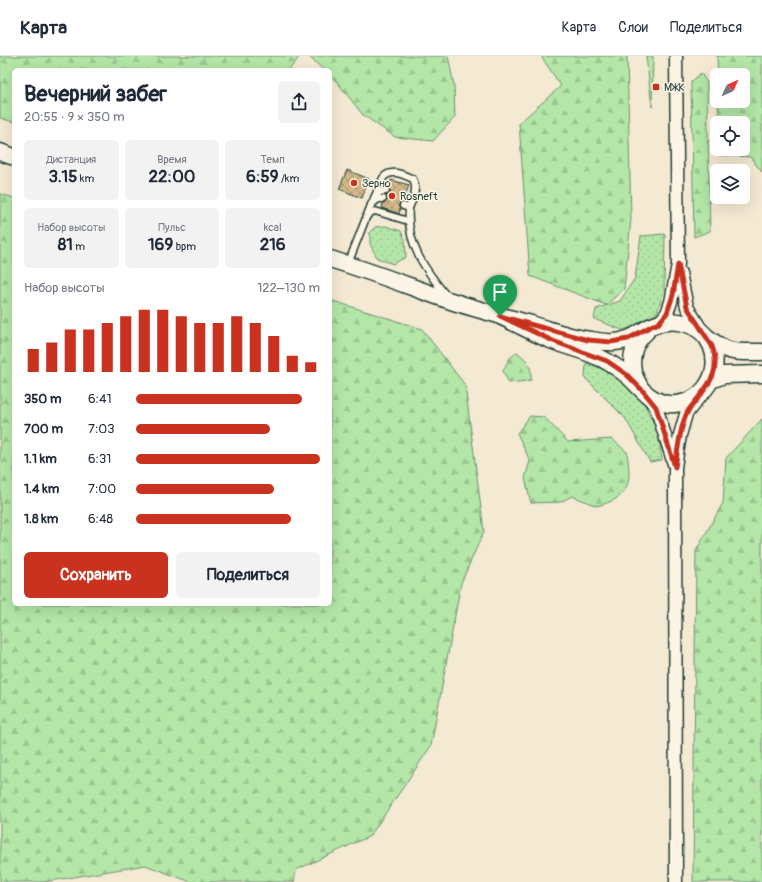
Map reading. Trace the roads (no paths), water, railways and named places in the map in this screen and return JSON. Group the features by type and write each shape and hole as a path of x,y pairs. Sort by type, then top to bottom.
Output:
{"main road":[{"path":"0,152 12,156"},
{"path":"332,260 500,316 588,340 611,342 628,339 653,325 671,321 683,322 694,326 725,350 733,352 762,352"},
{"path":"500,316 553,341 607,361 626,374 643,391 655,400 670,404 677,404 692,400 708,385 724,375 762,374"},
{"path":"643,391 634,374 632,356 642,335 658,324"},
{"path":"704,334 714,352 715,366 708,385"}],"street":[{"path":"658,324 667,313 672,302 678,264 676,56"},
{"path":"678,264 687,307 704,334"},
{"path":"676,882 675,467 680,435 686,414 708,385"},
{"path":"643,391 656,407 675,467"}],"lane":[{"path":"348,264 378,189 386,174 396,173 413,180 415,184 408,222 414,244 420,260 428,273 450,300"},
{"path":"378,189 384,184 388,184"},
{"path":"409,190 414,195"},
{"path":"374,197 380,192 386,191"},
{"path":"406,197 410,205"},
{"path":"371,205 378,199 383,200"},
{"path":"403,206 410,205"},
{"path":"367,216 375,211 408,222"}],"place":[{"name":"МЖК","path":"656,87"},
{"name":"Зерно","path":"354,183"},
{"name":"Rosneft","path":"392,196"}]}
